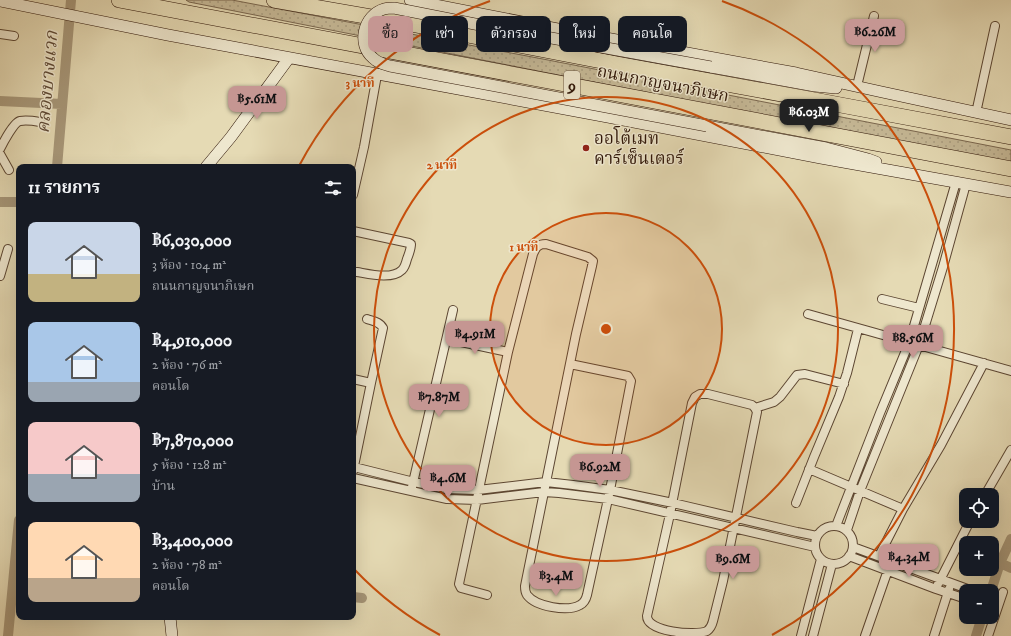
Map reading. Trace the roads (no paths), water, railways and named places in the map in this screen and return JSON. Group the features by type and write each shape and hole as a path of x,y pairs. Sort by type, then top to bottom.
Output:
{"highway":[{"name":"ถนนกาญจนาภิเษก","path":"274,0 417,25 617,64 1011,137"},
{"name":"ถนนกาญจนาภิเษก","path":"126,1 1011,169"}],"main road":[{"path":"410,0 796,73 1011,120"},
{"path":"2,2 377,75 608,117 807,156 1011,192"},
{"path":"882,92 815,86 394,8 384,9 374,15 367,24 363,42 367,51 372,57 379,63 390,66 826,148 868,159 901,172"},
{"path":"208,164 231,137 289,58"},
{"path":"170,620 172,636"}],"street":[{"path":"857,86 874,16"},
{"path":"976,112 995,26"},
{"path":"0,34 14,36"},
{"path":"356,182 377,75"},
{"path":"0,149 17,122 40,122"},
{"path":"0,154 10,170"},
{"path":"836,526 909,342 961,183"},
{"path":"847,530 860,491 919,346 943,267 961,183"},
{"path":"356,232 410,244 411,247 404,267 396,275 388,276 357,272"},
{"path":"487,594 461,588 459,584 508,352 533,254 536,247 540,244 546,244 588,257 593,261 576,334 525,586 525,591 528,596 538,603 546,606 570,608 584,602 587,595 632,381 628,376 570,364"},
{"path":"0,276 8,249"},
{"path":"882,299 919,308"},
{"path":"411,492 453,310"},
{"path":"808,314 1011,371"},
{"path":"356,455 383,328 378,322 367,320"},
{"path":"796,503 844,384 858,329"},
{"path":"447,339 508,352"},
{"path":"880,556 903,509 941,445 984,363"},
{"path":"756,408 774,402 780,397 797,375 805,374 844,384"},
{"path":"356,380 371,383"},
{"path":"700,394 708,394 746,403 756,408 757,412 723,581 711,627 708,631 703,633 690,635 670,632 656,627 647,620 647,616 673,502 692,403 695,397 700,394"},
{"path":"989,488 1011,450"},
{"path":"809,469 903,509"},
{"path":"356,470 447,489 478,490 546,482 610,490 673,502 735,518 817,536"},
{"path":"356,479 446,499 476,500 544,492 608,499 815,548"},
{"path":"836,526 840,526 847,530 853,540 853,546 852,552 849,556 839,563 832,564 821,559 818,555 815,548 815,541 817,536 825,528 836,526"},
{"path":"936,589 966,528"},
{"path":"853,546 940,580 959,586"},
{"path":"849,556 959,597"},
{"path":"801,636 821,559"},
{"path":"866,636 891,561"},
{"path":"813,636 832,564"},
{"path":"934,636 951,583"},
{"path":"988,636 1003,592"}],"waterway":[{"name":"คลองบางแวก","path":"57,164 71,0"},
{"path":"0,101 62,104"},
{"path":"0,202 16,202"},
{"path":"993,584 1000,563 1011,539"},
{"name":"คลองบางแวก","path":"8,636 16,552"},
{"path":"1000,563 1011,568"},
{"path":"356,597 362,598"},
{"path":"976,636 980,624"}],"place":[{"name":"ออโต้เมท คาร์เซ็นเตอร์","path":"586,148"}]}
